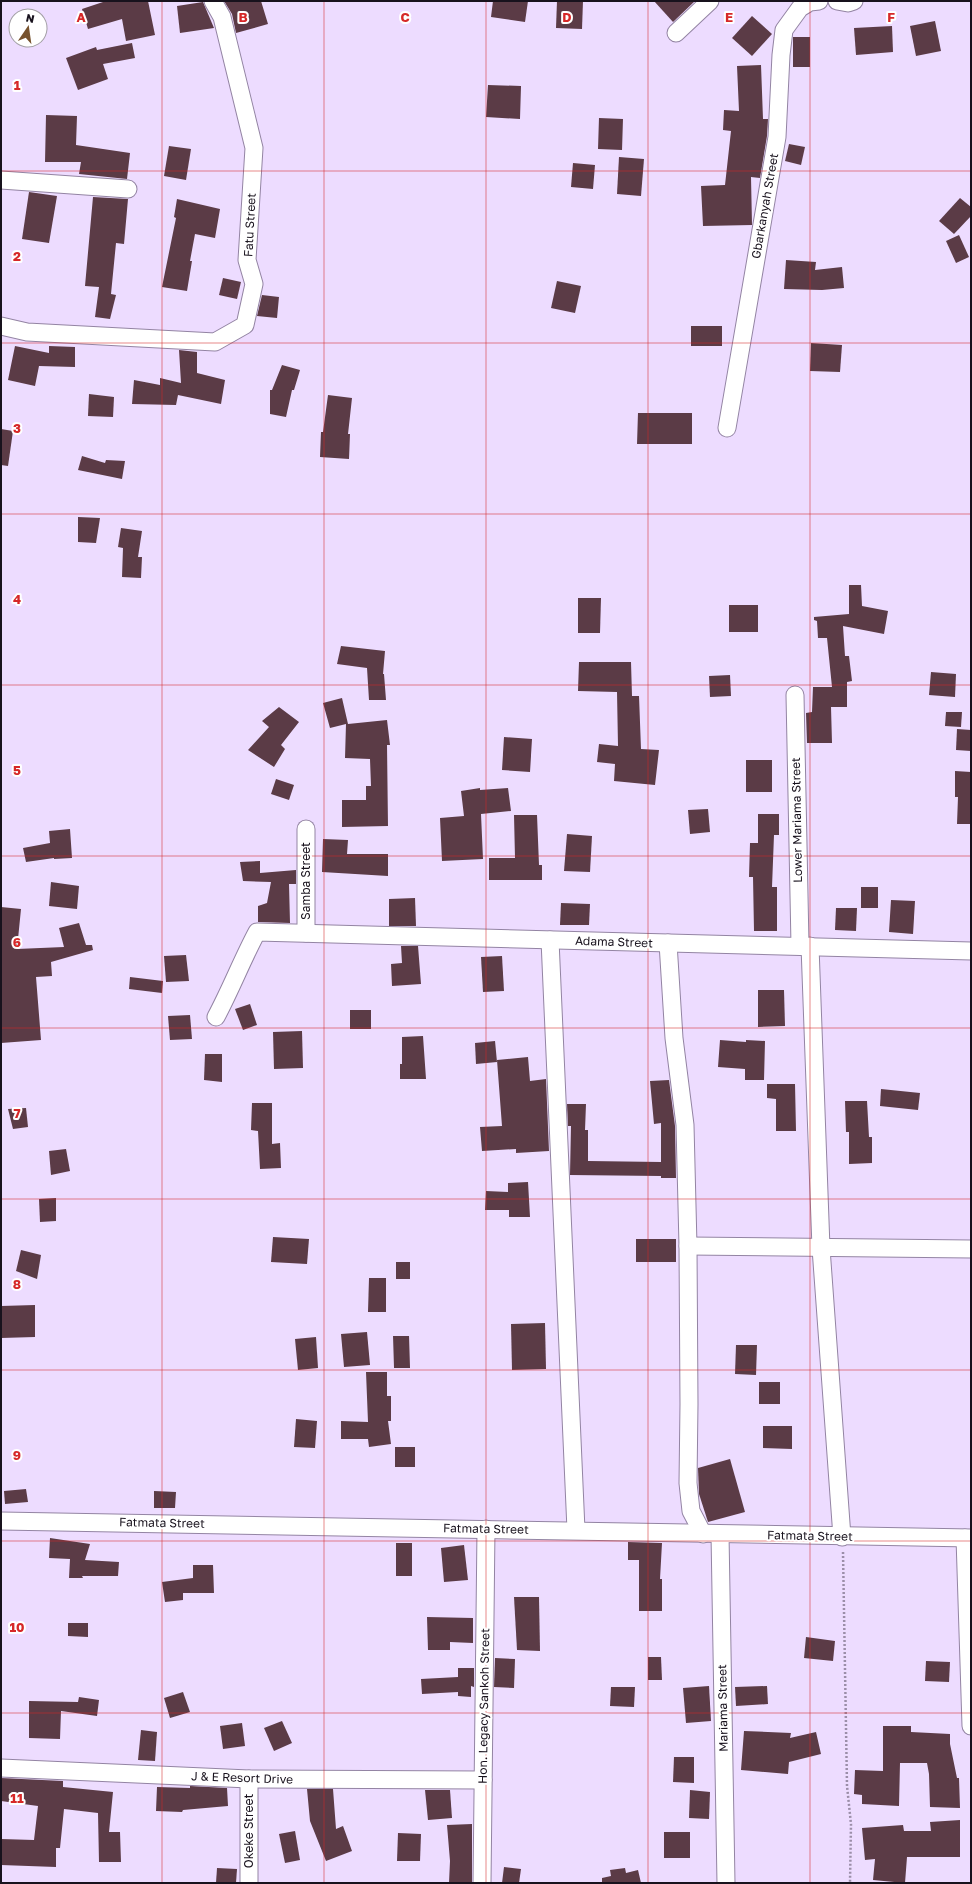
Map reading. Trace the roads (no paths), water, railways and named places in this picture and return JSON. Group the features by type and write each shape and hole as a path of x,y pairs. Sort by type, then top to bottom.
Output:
{"street":[{"name":"Fatu Street","path":"1,326 26,332 215,342 245,325 254,284 247,260 254,148 222,17 213,1"},
{"path":"676,33 710,1"},
{"name":"Gbarkanyah Street","path":"727,428 777,137 781,55 784,30 800,8 810,2 819,1"},
{"path":"837,1 848,3 854,1"},
{"path":"1,180 128,189"},
{"name":"Lower Mariama Street","path":"795,695 805,946 821,1248 842,1537"},
{"name":"Samba Street","path":"306,829 306,933"},
{"name":"Adama Street","path":"216,1017 232,988 241,961 257,932 971,951"},
{"path":"550,940 576,1530"},
{"path":"668,943 674,1038 685,1126 688,1246 688,1483 691,1511 703,1534"},
{"path":"688,1246 971,1249"},
{"name":"Fatmata Street","path":"1,1521 576,1530 842,1537 968,1538"},
{"name":"Hon. Legacy Sankoh Street","path":"482,1883 486,1529"},
{"name":"Mariama Street","path":"720,1534 726,1883"},
{"path":"968,1538 971,1726"},
{"name":"J & E Resort Drive","path":"1,1768 249,1779 483,1780"},
{"name":"Okeke Street","path":"249,1779 249,1883"}]}
